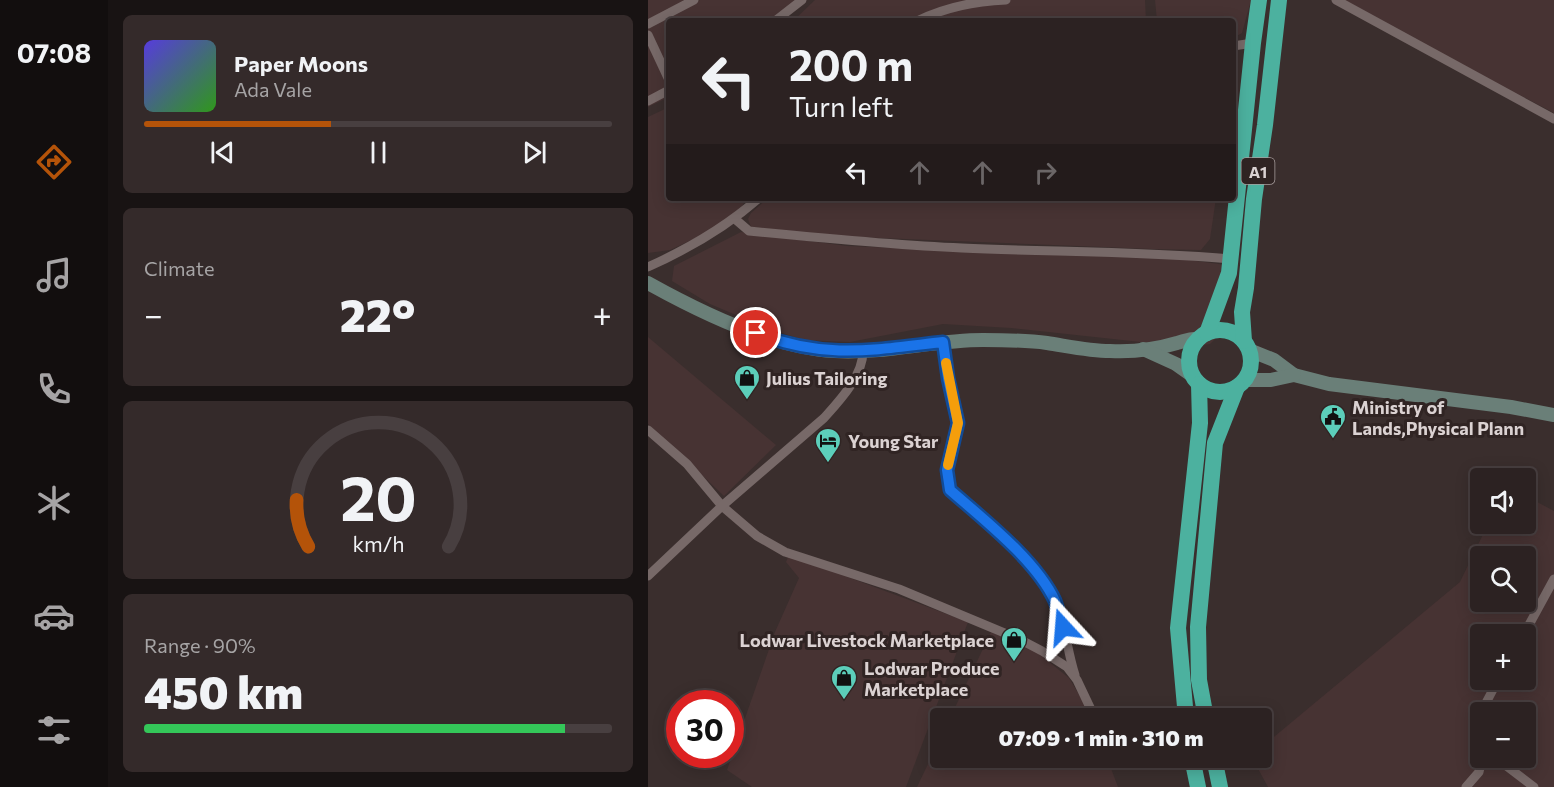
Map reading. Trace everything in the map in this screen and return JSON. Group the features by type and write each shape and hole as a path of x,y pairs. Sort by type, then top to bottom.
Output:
{"highway":[{"name":"A1","path":"1236,173 1260,0"},
{"name":"A1","path":"1204,708 1199,680 1198,627 1215,443 1241,384 1250,371 1251,361 1242,312 1279,0"},
{"name":"A1","path":"1185,708 1178,628 1200,423 1196,380 1190,366 1190,356 1193,347 1203,336 1229,273 1234,201"},
{"path":"1203,336 1216,330 1227,331 1236,335 1247,346"},
{"path":"1196,380 1207,389 1217,392 1227,391 1241,384"},
{"path":"1194,768 1198,787"},
{"path":"1216,768 1220,787"}],"main road":[{"path":"648,283 694,307 771,339 813,349 863,351 943,342 998,340 1043,342 1110,352 1178,343 1187,338 1203,336"},
{"path":"1247,346 1274,360 1294,375 1329,384 1511,407 1554,415"},
{"path":"1143,349 1176,364 1196,380"},
{"path":"1241,384 1294,375"}],"street":[{"path":"648,24 694,0"},
{"path":"778,18 802,0"},
{"path":"925,18 982,1 1006,0"},
{"path":"1336,0 1554,119"},
{"path":"648,35 666,74"},
{"path":"1236,46 1253,43"},
{"path":"648,100 666,91"},
{"path":"648,267 676,254 735,219 756,201"},
{"path":"735,219 749,231 868,243 964,248 1139,252 1231,259"},
{"path":"943,342 958,423 947,470 950,490 1008,541 1036,573 1054,600 1063,627 1067,652 1090,708"},
{"path":"648,576 722,506 824,417 856,375 862,362 863,351"},
{"path":"648,430 687,464 722,506 757,536 785,552 898,589 1021,640 1056,659 1067,667 1077,680"},
{"path":"1529,624 1554,579"},
{"path":"1466,787 1480,768"},
{"path":"1509,768 1534,787"}],"shaded area":[{"path":"648,0 685,0 648,21"},
{"path":"700,0 795,0 777,18 666,18 666,98 648,107 648,25"},
{"path":"815,0 1145,0 1146,18 796,18"},
{"path":"1155,0 1251,0 1242,33 1236,36 1236,18 1157,18"},
{"path":"1342,0 1554,0 1554,113 1508,89"},
{"path":"666,108 666,201 745,201 742,207 711,231 670,250 648,253 648,117"},
{"path":"765,201 1216,201 1210,239 1201,250 830,236 751,227 748,219 751,213"},
{"path":"741,232 847,246 1182,259 1226,265 1217,337 1210,344 1187,347 1011,328 943,324 850,342 804,340 772,330 710,304 672,281 674,266"},
{"path":"648,337 776,445 724,496 648,424"},
{"path":"1536,501 1554,511 1554,787 1268,787 1258,768 1272,768 1272,739 1460,582 1470,561 1470,612 1536,612 1536,546 1477,546 1483,534 1536,534"},
{"name":"Lodwar Produce Marketplace","path":"789,555 968,622 936,708 930,708 930,723 906,787 752,787 727,770 728,768 744,768 744,721 775,632 799,578 786,562"},
{"name":"Lodwar Livestock Marketplace","path":"991,632 1033,649 1069,678 1087,708 955,708"},
{"path":"930,760 930,768 1111,768 1118,787 917,787"}],"slow traffic":[{"path":"946,363 958,423 948,465"}],"place":[{"name":"Julius Tailoring","path":"747,401"},
{"name":"Ministry of Lands,Physical Plann","path":"1333,440"},
{"name":"Young Star","path":"828,464"},
{"name":"Lodwar Livestock Marketplace","path":"1014,663"},
{"name":"Lodwar Produce Marketplace","path":"844,701"}],"route":[{"path":"756,333 813,349 835,351 863,351 943,342 958,423 947,470 950,490 1008,541 1036,573 1054,600 1063,627"}]}
